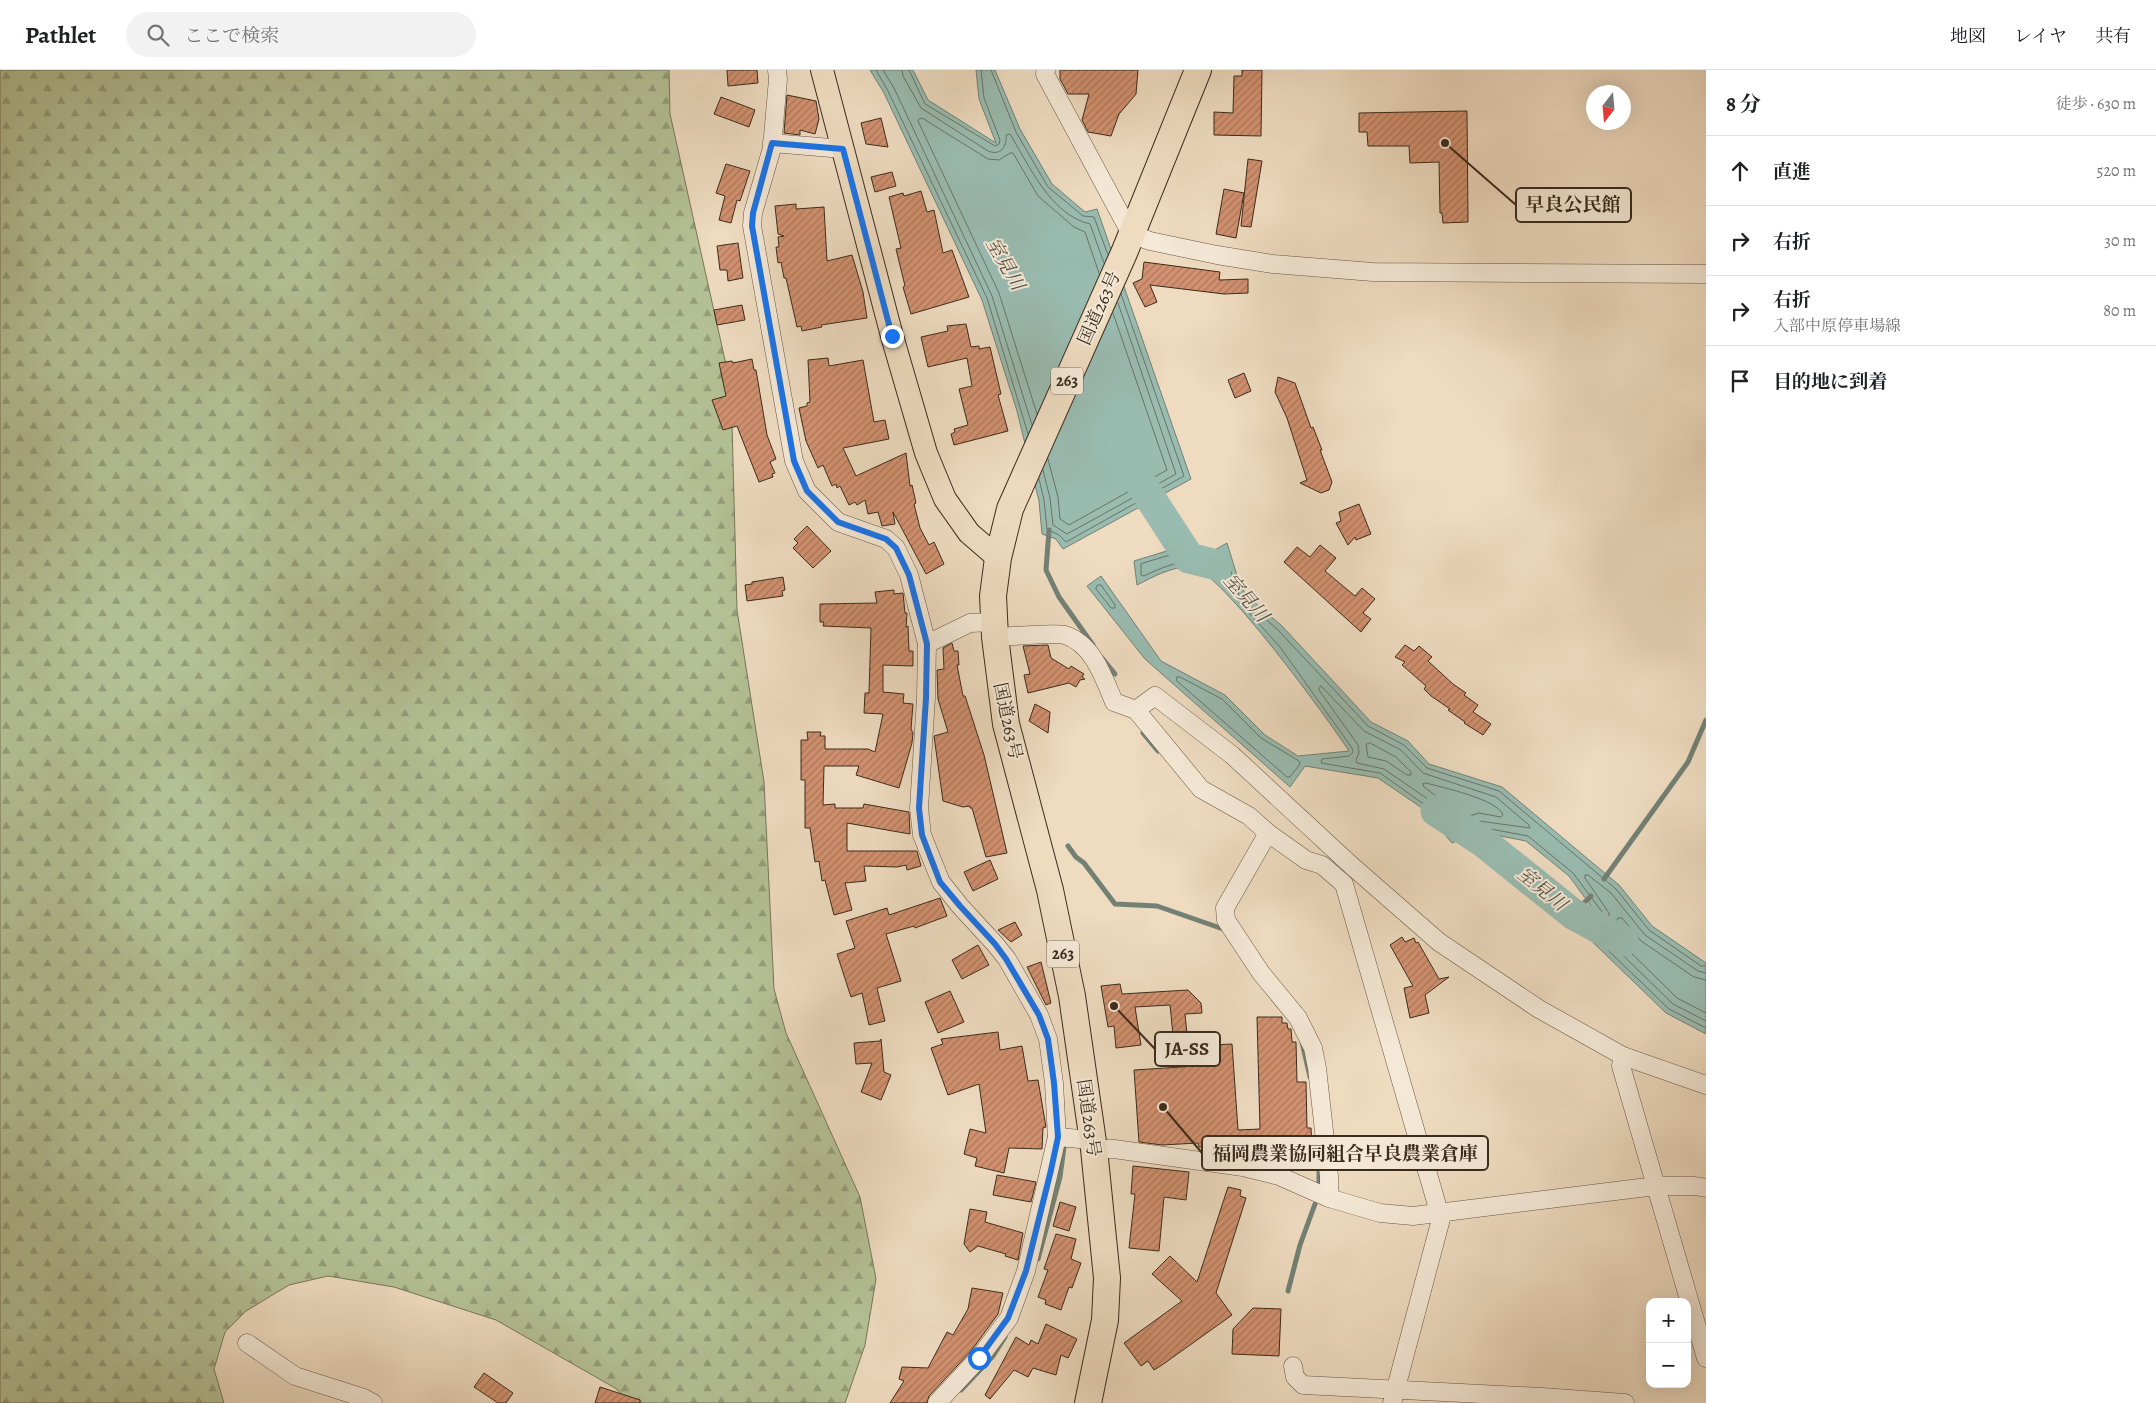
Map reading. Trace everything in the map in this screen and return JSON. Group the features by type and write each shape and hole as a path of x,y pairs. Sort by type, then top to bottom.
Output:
{"highway":[{"name":"国道263号","path":"1088,1403 1105,1320 1107,1278 1079,1141 1072,996 1050,890 1006,724 994,629 993,596 998,558 1010,509 1127,243 1198,70"}],"main road":[{"path":"822,70 892,336 926,453 945,499 969,532 998,558"}],"street":[{"path":"777,70 778,79 772,143 753,213 752,226 794,461 807,491 838,522 886,539 896,548 909,575 927,644 926,698 919,808 922,835 940,882 995,944 1039,1015 1048,1039 1054,1083 1079,1141 1008,1318 979,1358 937,1403"},
{"path":"1046,70 1045,74 1127,243 1150,241 1226,257 1273,264 1373,272 1706,274"},
{"path":"772,143 843,149"},
{"path":"927,644 970,623 994,629 1064,634 1081,643 1100,669 1114,702 1136,710 1202,789 1249,816 1268,833 1306,860 1322,865 1344,884 1441,1219 1394,1397"},
{"path":"1136,710 1155,696 1232,755 1352,866 1440,942 1539,1009 1623,1056 1706,1085"},
{"path":"1268,833 1225,908 1226,920 1261,972 1298,1018 1313,1048 1328,1166 1329,1198"},
{"path":"1623,1056 1621,1066 1706,1358"},
{"path":"1079,1141 1114,1149 1243,1167 1279,1176 1329,1198 1380,1213 1413,1216 1656,1186 1695,1186 1706,1188"},
{"path":"247,1343 295,1376 364,1398 372,1403"},
{"path":"1293,1366 1295,1377 1303,1385 1394,1397 1542,1397 1625,1403"}],"green space":[{"path":"0,70 669,70 670,114 731,387 737,610 764,782 774,989 786,1033 860,1197 876,1279 865,1345 845,1403 632,1403 615,1388 496,1320 394,1287 328,1276 289,1285 246,1311 225,1332 214,1369 224,1403 0,1403"}],"water":[{"path":"870,70 913,70 928,100 996,143 979,99 976,70 995,70 1020,129 1052,184 1085,212 1097,209 1191,479 1063,549 1056,539 1042,534 1039,501 1017,411 982,300 884,93"},
{"path":"1193,543 1206,555 1227,543 1239,582 1246,595 1282,626 1371,722 1408,741 1429,764 1502,787 1619,885 1652,926 1706,963 1706,1034 1666,1013 1574,924 1599,917 1569,876 1526,841 1480,832 1452,843 1422,808 1378,778 1305,766 1290,787 1145,659 1087,586 1101,576 1161,661 1225,695 1265,735 1298,756 1349,751 1273,648 1225,592 1205,574 1191,567 1177,568 1137,585 1134,561"}],"building":[{"path":"727,70 757,70 758,83 728,86"},
{"path":"1060,70 1138,70 1136,94 1119,114 1111,136 1088,132 1082,120 1089,94 1068,94 1060,79"},
{"path":"1242,70 1262,70 1261,136 1214,135 1214,112 1233,113 1234,76 1242,76"},
{"path":"787,95 816,101 819,119 815,134 800,130 800,135 784,133"},
{"path":"721,97 755,110 749,127 714,114"},
{"path":"1467,111 1468,222 1443,223 1442,213 1440,213 1439,162 1410,163 1409,146 1368,146 1367,132 1359,132 1359,113"},
{"path":"881,118 888,147 866,144 861,123"},
{"path":"1248,159 1262,161 1251,227 1241,226"},
{"path":"726,164 750,171 740,201 737,200 731,223 719,220 725,196 716,193"},
{"path":"892,172 896,186 875,192 871,177"},
{"path":"1224,189 1244,193 1236,238 1216,234"},
{"path":"921,191 927,212 934,210 943,253 952,250 969,297 911,314 903,287 905,286 896,249 901,248 889,197 903,193 904,196"},
{"path":"796,204 796,209 824,207 827,261 852,255 863,292 867,318 821,325 822,327 802,331 801,326 797,327 786,278 784,278 781,262 778,263 776,247 779,247 778,237 784,236 778,234 775,206"},
{"path":"738,243 743,278 728,281 727,270 720,270 717,246"},
{"path":"1144,262 1220,272 1219,280 1248,279 1248,293 1224,294 1150,285 1157,302 1145,307 1133,283 1142,279"},
{"path":"742,305 745,320 717,325 714,310"},
{"path":"966,324 971,347 979,346 979,349 990,347 1001,394 998,395 1008,431 954,445 951,434 955,432 954,429 968,425 959,389 972,386 967,358 928,367 921,337 948,331 947,326"},
{"path":"828,358 829,366 863,360 874,422 885,420 889,439 843,448 856,476 906,453 910,486 912,485 916,503 914,504 920,528 929,545 934,542 944,564 926,574 893,512 895,524 882,526 878,512 868,514 865,500 857,505 855,502 849,505 840,486 837,488 836,484 832,486 823,465 818,468 806,441 799,408 807,406 807,403 810,402 808,360"},
{"path":"752,359 754,370 756,370 767,435 776,459 770,462 775,473 772,474 773,477 759,482 737,426 723,430 712,400 726,396 719,363 732,361 733,363"},
{"path":"1244,373 1251,391 1235,398 1228,380"},
{"path":"1278,377 1295,383 1311,428 1313,427 1322,450 1320,450 1332,482 1329,490 1321,493 1300,483 1307,480 1287,418 1275,392"},
{"path":"1359,504 1371,534 1356,540 1355,537 1348,545 1336,523 1341,521 1339,512"},
{"path":"807,526 831,551 813,568 793,548 798,543 794,539"},
{"path":"1320,545 1336,558 1325,571 1355,596 1362,588 1375,599 1363,613 1371,619 1361,632 1284,562 1297,547 1310,557"},
{"path":"783,577 785,590 782,591 783,596 747,601 745,585"},
{"path":"894,590 894,594 903,593 905,613 907,613 906,627 908,626 909,651 913,651 913,666 883,665 883,692 904,694 903,703 913,704 912,743 899,788 856,775 859,766 824,766 823,805 835,804 835,808 863,808 864,804 909,812 910,834 847,823 847,851 917,851 921,866 907,870 906,865 897,867 864,866 866,881 845,883 852,910 834,915 825,880 822,881 819,861 815,862 810,828 805,828 805,780 801,780 801,740 808,740 807,732 821,732 820,736 825,736 825,749 868,749 875,752 883,714 864,713 865,693 869,693 871,628 823,626 824,622 820,622 820,604 877,603 875,592"},
{"path":"952,643 954,651 958,651 959,665 957,665 963,696 965,696 984,755 1007,853 986,857 972,808 943,801 934,736 948,732 938,699 937,670 944,669 943,648"},
{"path":"1048,645 1051,658 1069,669 1071,666 1084,674 1082,677 1085,679 1080,680 1076,687 1069,683 1028,693 1024,675 1030,674 1023,646"},
{"path":"1405,645 1414,651 1419,646 1432,657 1428,661 1466,693 1464,695 1478,705 1473,712 1491,724 1483,735 1464,723 1448,710 1450,709 1431,696 1424,689 1426,686 1402,665 1405,662 1395,657"},
{"path":"1035,704 1050,712 1048,733 1029,721"},
{"path":"990,860 998,879 973,891 964,872"},
{"path":"940,898 947,916 915,928 914,926 886,934 901,981 877,988 885,1021 869,1025 862,993 851,997 837,954 855,948 846,921 887,908 889,915"},
{"path":"1015,922 1022,935 1011,942 998,930"},
{"path":"1402,937 1405,942 1414,938 1416,943 1418,942 1439,979 1449,977 1425,995 1429,1013 1410,1018 1404,988 1413,986 1390,945"},
{"path":"978,945 989,965 962,979 952,960"},
{"path":"1041,962 1051,1003 1046,1005 1027,967"},
{"path":"1120,984 1122,994 1188,990 1201,1003 1202,1013 1185,1014 1187,1034 1173,1035 1170,1005 1135,1007 1141,1045 1116,1048 1114,1026 1108,1027 1101,986"},
{"path":"950,991 964,1022 938,1033 925,1002"},
{"path":"1257,1017 1282,1017 1282,1023 1287,1023 1288,1029 1291,1029 1292,1042 1296,1042 1297,1082 1306,1082 1307,1128 1311,1128 1312,1146 1260,1147 1260,1144 1199,1147 1198,1143 1162,1145 1139,1142 1134,1070 1197,1066 1195,1043 1212,1042 1212,1045 1232,1044 1238,1130 1260,1129"},
{"path":"998,1032 1000,1050 1022,1046 1028,1081 1038,1080 1046,1127 1043,1128 1042,1149 1009,1148 1004,1173 975,1166 977,1158 964,1154 970,1129 986,1133 979,1084 948,1095 931,1048 943,1044 941,1039"},
{"path":"881,1039 884,1072 891,1075 881,1100 861,1092 872,1063 856,1064 854,1043 880,1041"},
{"path":"1133,1166 1189,1172 1186,1200 1164,1197 1159,1251 1129,1248 1135,1194 1131,1194"},
{"path":"997,1175 1036,1182 1031,1202 993,1195"},
{"path":"1228,1187 1241,1190 1240,1196 1246,1198 1216,1293 1232,1315 1154,1370 1148,1361 1141,1366 1124,1343 1182,1301 1152,1274 1170,1256 1197,1282"},
{"path":"1060,1202 1076,1207 1069,1231 1053,1226"},
{"path":"970,1209 987,1212 985,1222 1023,1233 1018,1260 1005,1256 1006,1254 978,1246 970,1252 964,1244"},
{"path":"1056,1234 1076,1239 1071,1259 1081,1263 1072,1288 1069,1287 1061,1310 1045,1304 1046,1300 1038,1297 1048,1270 1044,1269"},
{"path":"972,1288 1003,1293 998,1314 971,1351 929,1396 927,1403 890,1403 904,1381 899,1379 902,1367 928,1368 947,1332 953,1335 968,1309"},
{"path":"1253,1308 1281,1309 1279,1356 1232,1354 1233,1329"},
{"path":"1046,1324 1077,1339 1068,1358 1061,1355 1056,1375 1033,1368 1028,1377 1014,1370 990,1399 985,1395 1016,1337 1029,1345 1031,1340 1038,1344"},
{"path":"484,1373 513,1393 506,1403 498,1403 474,1387"},
{"path":"600,1387 640,1400 640,1403 595,1403"}],"waterway":[{"name":"室見川","path":"1129,465 1189,558 1217,565"},
{"path":"1049,530 1046,570 1059,597 1093,645"},
{"path":"1102,658 1115,674"},
{"path":"1604,879 1688,762 1706,720"},
{"path":"1143,733 1158,751"},
{"name":"室見川","path":"1436,811 1482,841 1573,914 1623,941"},
{"path":"1068,846 1076,857 1084,863 1115,904 1157,906 1226,930"},
{"path":"1573,914 1591,896"},
{"path":"1302,1042 1310,1077"},
{"path":"1038,1259 1060,1177 1065,1140"},
{"path":"1319,1160 1319,1184"},
{"path":"1288,1291 1300,1245 1315,1204"},
{"path":"961,1390 993,1356 1005,1337"}],"place":[{"name":"早良公民館","path":"1445,143"},
{"name":"JA-SS","path":"1114,1006"},
{"name":"福岡農業協同組合早良農業倉庫","path":"1163,1107"}],"route":[{"path":"892,336 843,149 772,143 753,213 752,226 794,461 807,491 838,522 886,539 896,548 909,575 927,644 926,698 919,808 922,835 940,882 1006,959 1039,1015 1048,1039 1054,1083 1058,1137 1051,1170 1026,1271 1008,1318 979,1358"}]}
